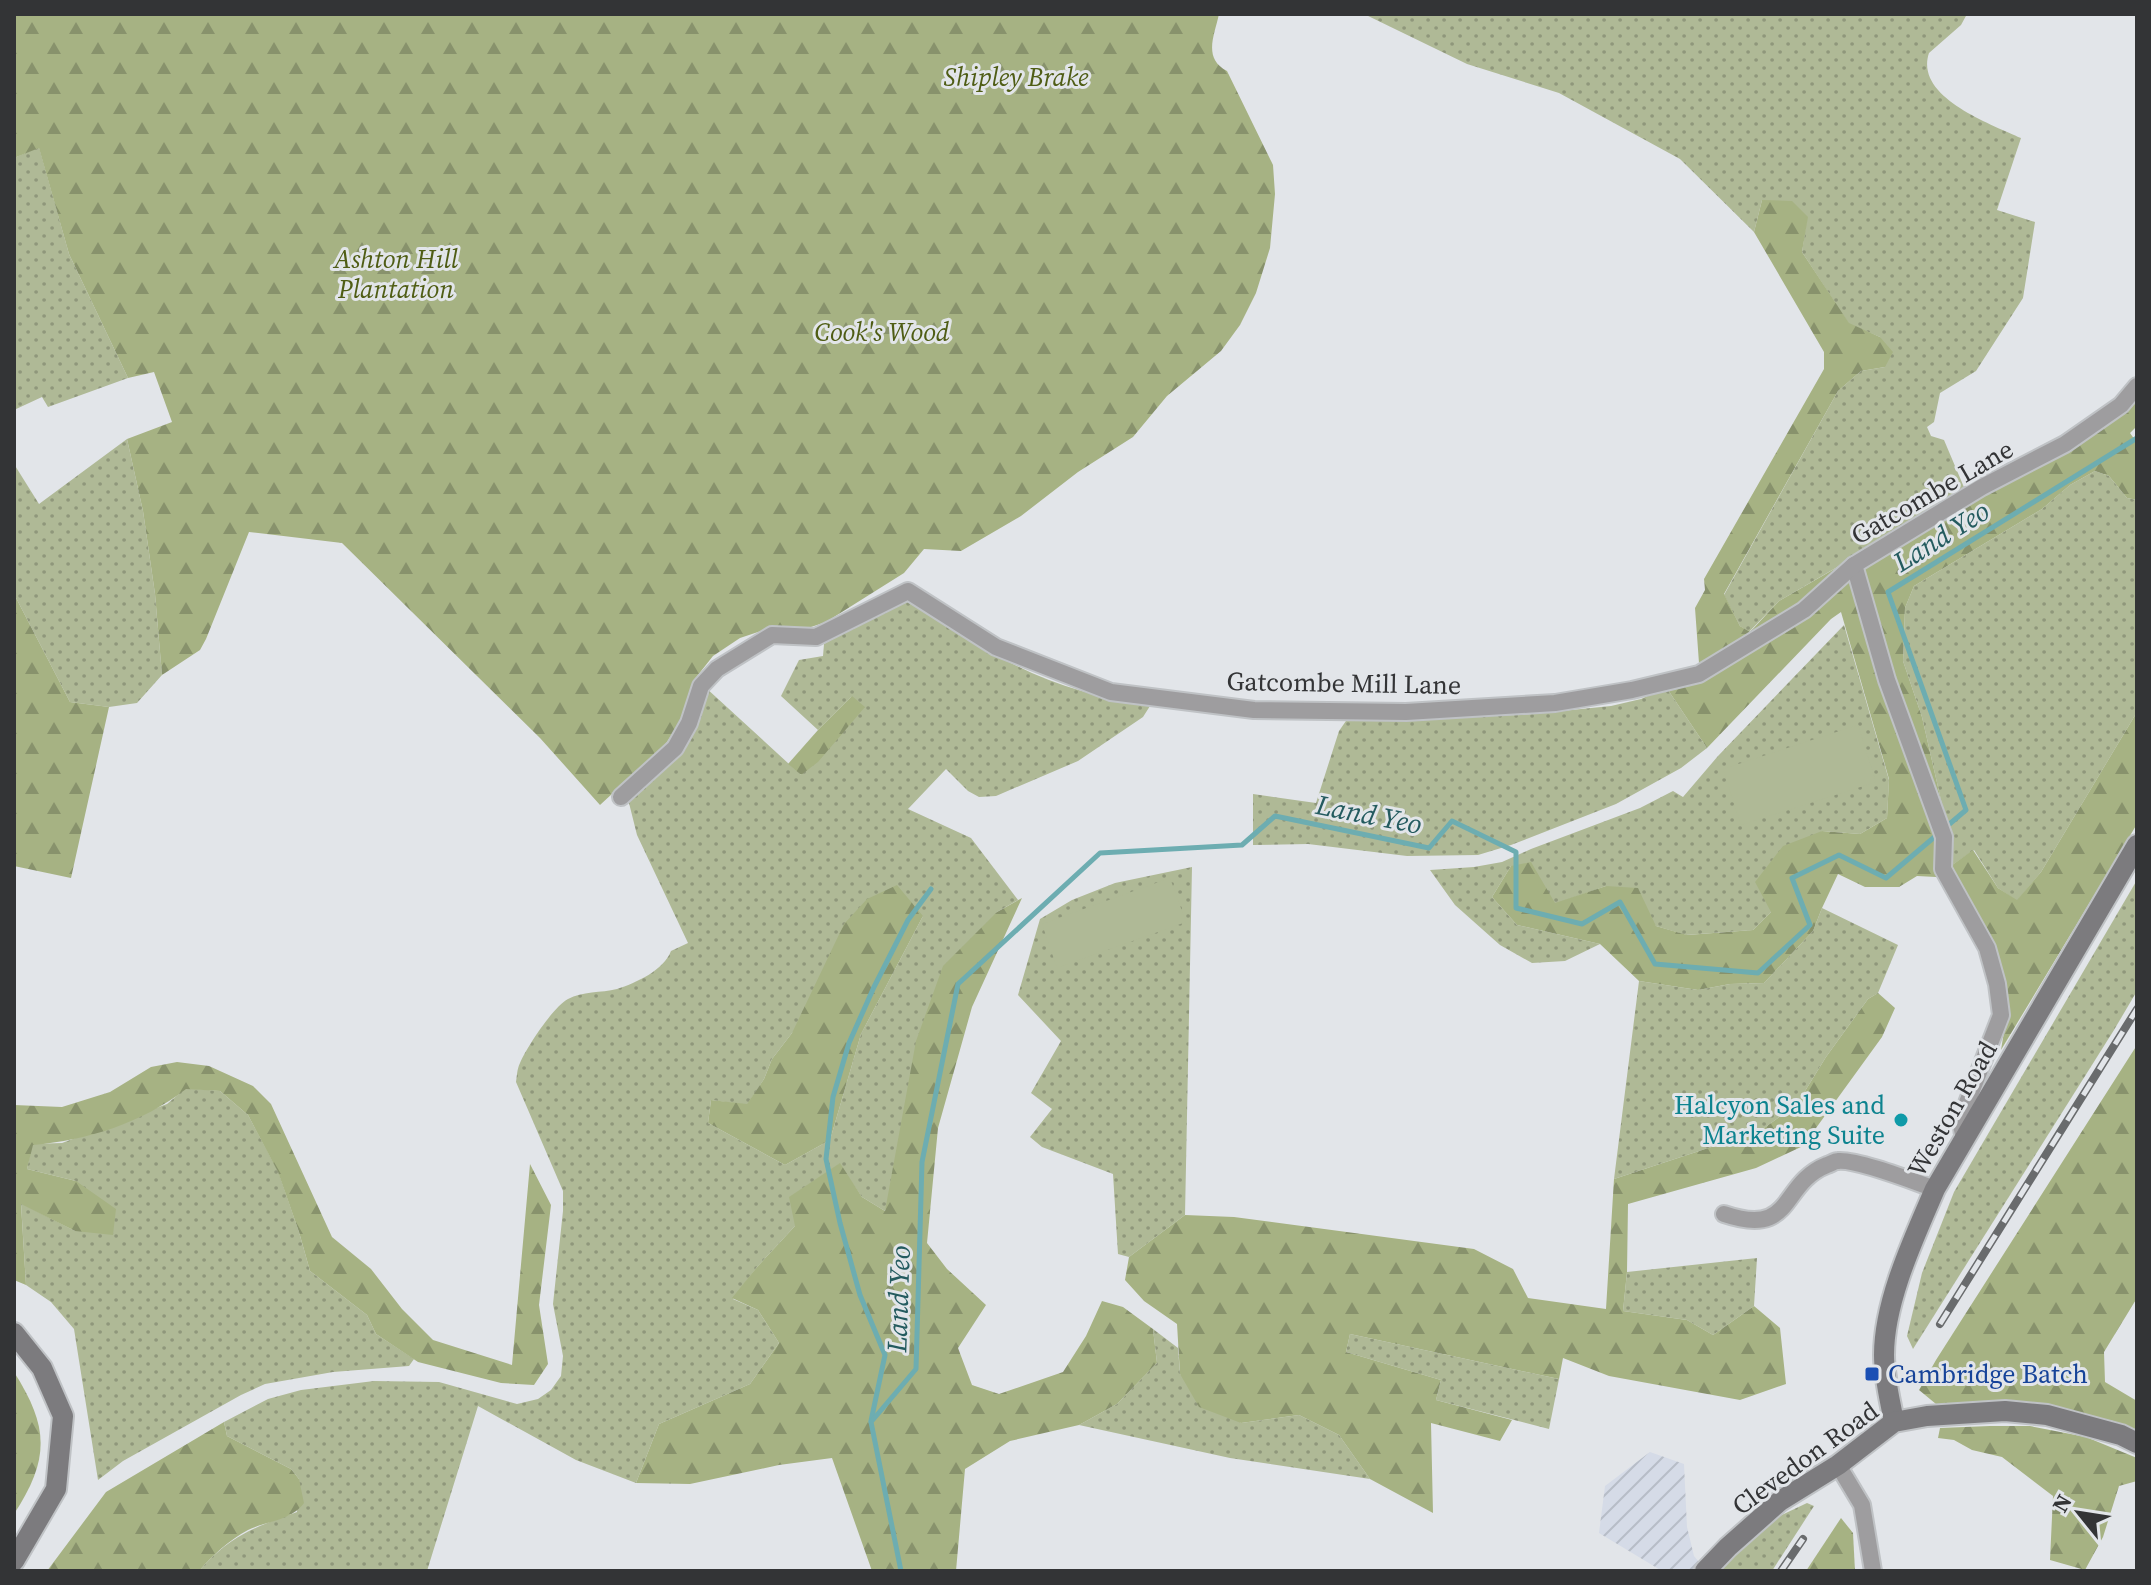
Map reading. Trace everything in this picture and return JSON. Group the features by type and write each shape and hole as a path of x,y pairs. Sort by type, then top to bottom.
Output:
{"main road":[{"name":"Weston Road","path":"1894,1422 1884,1353 1891,1305 1912,1242 1935,1189 2137,845"},
{"path":"14,1333 42,1368 63,1416 56,1489 14,1561"},
{"name":"Clevedon Road","path":"1705,1571 1780,1501 1838,1465 1894,1422 1927,1416 2005,1411 2047,1415 2121,1435 2137,1443"}],"street":[{"name":"Gatcombe Lane","path":"1964,1138 1960,1121 2001,1015 1997,984 1987,948 1943,869 1942,831 1887,680 1854,565 1982,487 2065,444 2121,405 2137,386"},
{"name":"Gatcombe Mill Lane","path":"621,797 675,748 689,723 701,686 717,669 772,635 816,637 908,591 996,647 1111,692 1254,710 1406,712 1555,703 1632,690 1699,674 1804,610 1854,565"},
{"path":"1724,1214 1742,1220 1760,1221 1778,1213 1801,1183 1817,1169 1838,1161 1935,1189"},
{"path":"1838,1465 1862,1505 1873,1571"}],"shaded area":[{"path":"1650,1452 1684,1464 1687,1527 1694,1556 1699,1562 1692,1571 1662,1571 1599,1533 1605,1486"}],"green space":[{"path":"14,14 1219,14 1212,46 1215,60 1227,71 1273,165 1275,194 1270,248 1256,293 1240,325 1221,351 1167,396 1133,437 1078,472 1021,516 961,551 924,549 904,573 826,622 811,627 761,631 740,638 713,656 694,680 682,719 665,745 600,805 540,738 342,543 249,532 200,650 162,675 143,511 127,439 172,422 154,372 128,378 69,254 39,148 14,158"},
{"path":"1364,14 1967,14 1961,25 1929,53 1927,69 1933,83 1958,107 2021,138 1997,210 2035,222 2023,298 1976,371 1940,393 1934,422 1927,427 1931,436 1944,440 1966,492 1779,601 1749,632 1740,626 1724,595 1838,391 1861,371 1885,367 1880,337 1849,324 1802,252 1807,218 1762,200 1754,232 1680,159 1559,93 1467,64"},
{"path":"39,147 69,254 128,378 48,407 42,397 14,410 14,158"},
{"path":"1762,200 1792,201 1808,217 1802,252 1849,323 1880,337 1893,352 1885,367 1861,371 1838,391 1724,594 1740,626 1750,632 1779,601 2090,421 2137,389 2137,426 2130,433 2137,443 2137,500 2127,498 2109,476 2095,471 2070,485 2042,509 1914,586 1905,608 1903,661 1922,717 1946,822 1947,856 1936,877 1917,876 1899,887 1865,887 1838,874 1813,931 1764,983 1730,984 1698,990 1639,981 1600,944 1517,925 1492,897 1511,866 1531,862 1555,903 1606,886 1638,888 1656,926 1687,935 1753,930 1771,912 1755,882 1783,846 1822,831 1860,834 1887,818 1889,779 1841,612 1707,748 1666,687 1700,677 1695,608 1705,590 1704,579 1824,369 1824,352 1754,232"},
{"path":"127,439 143,511 162,675 137,703 109,707 70,702 14,594 14,464 39,504"},
{"path":"2095,471 2109,476 2127,498 2137,500 2137,712 2041,872 2017,901 1998,888 1974,850 1948,868 1946,822 1922,717 1903,661 1905,608 1914,586 2042,509 2070,485"},
{"path":"14,594 70,702 109,707 71,878 14,866"},
{"path":"908,596 1019,667 1055,683 1150,706 1143,717 1078,761 996,796 979,797 968,791 946,769 908,809 971,838 1018,900 997,912 885,1211 862,1197 839,1164 795,1226 757,1267 733,1299 758,1310 779,1343 750,1384 659,1424 636,1483 576,1460 478,1406 427,1571 199,1571 232,1541 297,1512 299,1479 291,1469 227,1436 224,1422 268,1399 301,1390 374,1381 439,1382 517,1404 538,1399 551,1390 561,1376 563,1356 553,1304 563,1191 516,1082 519,1065 541,1028 562,1003 579,995 617,989 641,979 656,970 671,951 688,943 637,835 628,799 679,752 705,687 801,775 852,696 818,730 781,696 799,660 823,656 824,644","holes":["923,916 861,1034 830,1140 785,1165 708,1123 711,1100 747,1105 764,1079 772,1059 792,1033"]},
{"path":"1844,625 1889,780 1887,818 1860,834 1822,831 1771,912 1753,930 1686,935 1656,926 1606,886 1555,904 1511,866 1492,897 1517,925 1600,944 1565,961 1532,963 1500,945 1455,905 1430,870 1502,862 1640,808 1673,791 1683,797 1718,756"},
{"path":"1666,687 1707,748 1681,768 1616,804 1511,845 1478,855 1407,856 1308,844 1253,845 1253,794 1316,803 1339,731 1348,718 1521,715 1611,706 1641,699"},
{"path":"852,696 865,707 818,762 801,775 788,764"},
{"path":"2137,712 2137,824 2001,1050 2007,1014 1948,868 1973,850 1998,888 2017,900 2041,872"},
{"path":"1858,725 1876,782 1741,825 1723,769"},
{"path":"1192,867 1185,1215 1129,1257 1118,1254 1113,1174 1042,1147 1030,1137 1052,1109 1031,1093 1061,1041 1018,995 1040,919 1072,900 1115,883"},
{"path":"1170,878 1186,922 1057,968 1042,924"},
{"path":"2137,880 2137,991 1913,1349 1907,1336 1922,1273 1954,1192"},
{"path":"897,885 923,916 861,1034 830,1140 785,1165 708,1123 711,1100 747,1104 764,1079 772,1059 792,1033 844,924 867,899"},
{"path":"1022,898 972,1007 938,1128 927,1243 947,1269 986,1305 958,1348 972,1385 999,1394 1063,1372 1086,1336 1102,1301 1123,1307 1153,1329 1157,1363 1117,1404 1079,1425 1010,1441 965,1469 956,1571 872,1571 832,1458 779,1465 690,1484 636,1483 659,1424 750,1384 779,1343 758,1310 732,1298 795,1226 789,1197 840,1163 862,1197 885,1211 916,1041 943,966 997,912"},
{"path":"1822,908 1898,945 1878,993 1868,999 1797,1104 1760,1131 1614,1179 1639,981 1698,990 1730,984 1764,983 1813,931"},
{"path":"1878,993 1895,1008 1882,1037 1803,1146 1756,1168 1628,1204 1623,1311 1687,1320 1713,1335 1754,1306 1780,1328 1786,1384 1740,1400 1609,1376 1563,1358 1559,1379 1350,1334 1346,1352 1441,1380 1436,1400 1512,1420 1500,1441 1431,1423 1433,1513 1370,1479 1339,1435 1299,1415 1241,1423 1199,1407 1180,1374 1177,1324 1144,1301 1125,1280 1129,1257 1185,1215 1234,1217 1474,1249 1513,1269 1528,1298 1606,1309 1614,1179 1760,1131 1797,1104 1868,999"},
{"path":"2137,1045 2137,1298 2104,1352 2105,1382 2137,1401 2137,1431 2113,1421 2032,1402 1936,1404 1919,1390"},
{"path":"177,1062 209,1066 253,1086 271,1104 332,1237 371,1269 402,1309 433,1340 512,1365 530,1164 551,1205 539,1305 548,1364 534,1385 501,1383 418,1362 376,1334 367,1315 310,1271 278,1172 248,1115 220,1091 186,1089 151,1111 114,1128 74,1139 33,1145 27,1169 76,1181 116,1209 113,1235 75,1231 21,1204 26,1285 14,1280 14,1105 62,1107 110,1092 151,1067"},
{"path":"186,1088 220,1091 248,1115 278,1171 310,1271 367,1315 376,1334 414,1359 409,1366 333,1372 265,1384 123,1461 98,1480 74,1329 51,1302 26,1285 21,1203 75,1231 76,1181 27,1169 32,1144 62,1143 167,1104"},
{"path":"1757,1258 1754,1306 1713,1335 1687,1320 1623,1311 1627,1272"},
{"path":"1153,1329 1178,1348 1180,1374 1241,1423 1299,1415 1339,1435 1370,1479 1230,1458 1079,1425 1117,1404 1157,1363"},
{"path":"1350,1334 1559,1379 1549,1429 1436,1400 1441,1380 1346,1352"},
{"path":"14,1372 34,1410 41,1443 34,1476 14,1514"},
{"path":"224,1422 227,1436 291,1469 299,1479 304,1503 299,1509 241,1534 199,1571 47,1571 106,1492"},
{"path":"2030,1426 2086,1437 2137,1458 2137,1481 2119,1486 2103,1537 2085,1570 2050,1560 2053,1496 2002,1457 1972,1450 1954,1440 1938,1438 1940,1428"},
{"path":"1807,1503 1814,1506 1772,1571 1718,1571 1773,1519"},
{"path":"1841,1518 1853,1533 1855,1571 1806,1571"}],"waterway":[{"name":"Land Yeo","path":"1946,827 1966,810 1888,592 2137,438"},
{"name":"Land Yeo","path":"901,1571 871,1422 916,1369 922,1162 958,984 1100,853 1242,845 1275,816 1429,848 1452,821 1516,852 1516,908 1582,924 1620,902 1655,964 1758,973 1810,925 1792,878 1839,855 1886,878 1938,834"},
{"path":"871,1421 885,1355 860,1295 826,1159 833,1097 849,1043 908,920 931,889"}],"railway":[{"path":"1940,1324 2137,1009"},
{"path":"1781,1571 1803,1539"}],"place":[{"name":"Halcyon Sales and Marketing Suite","path":"1901,1120"},
{"name":"Cambridge Batch","path":"1872,1374"}],"park label":[{"name":"Shipley Brake","path":"1016,77"},
{"name":"Ashton Hill Plantation","path":"396,274"},
{"name":"Cook's Wood","path":"882,332"}]}
